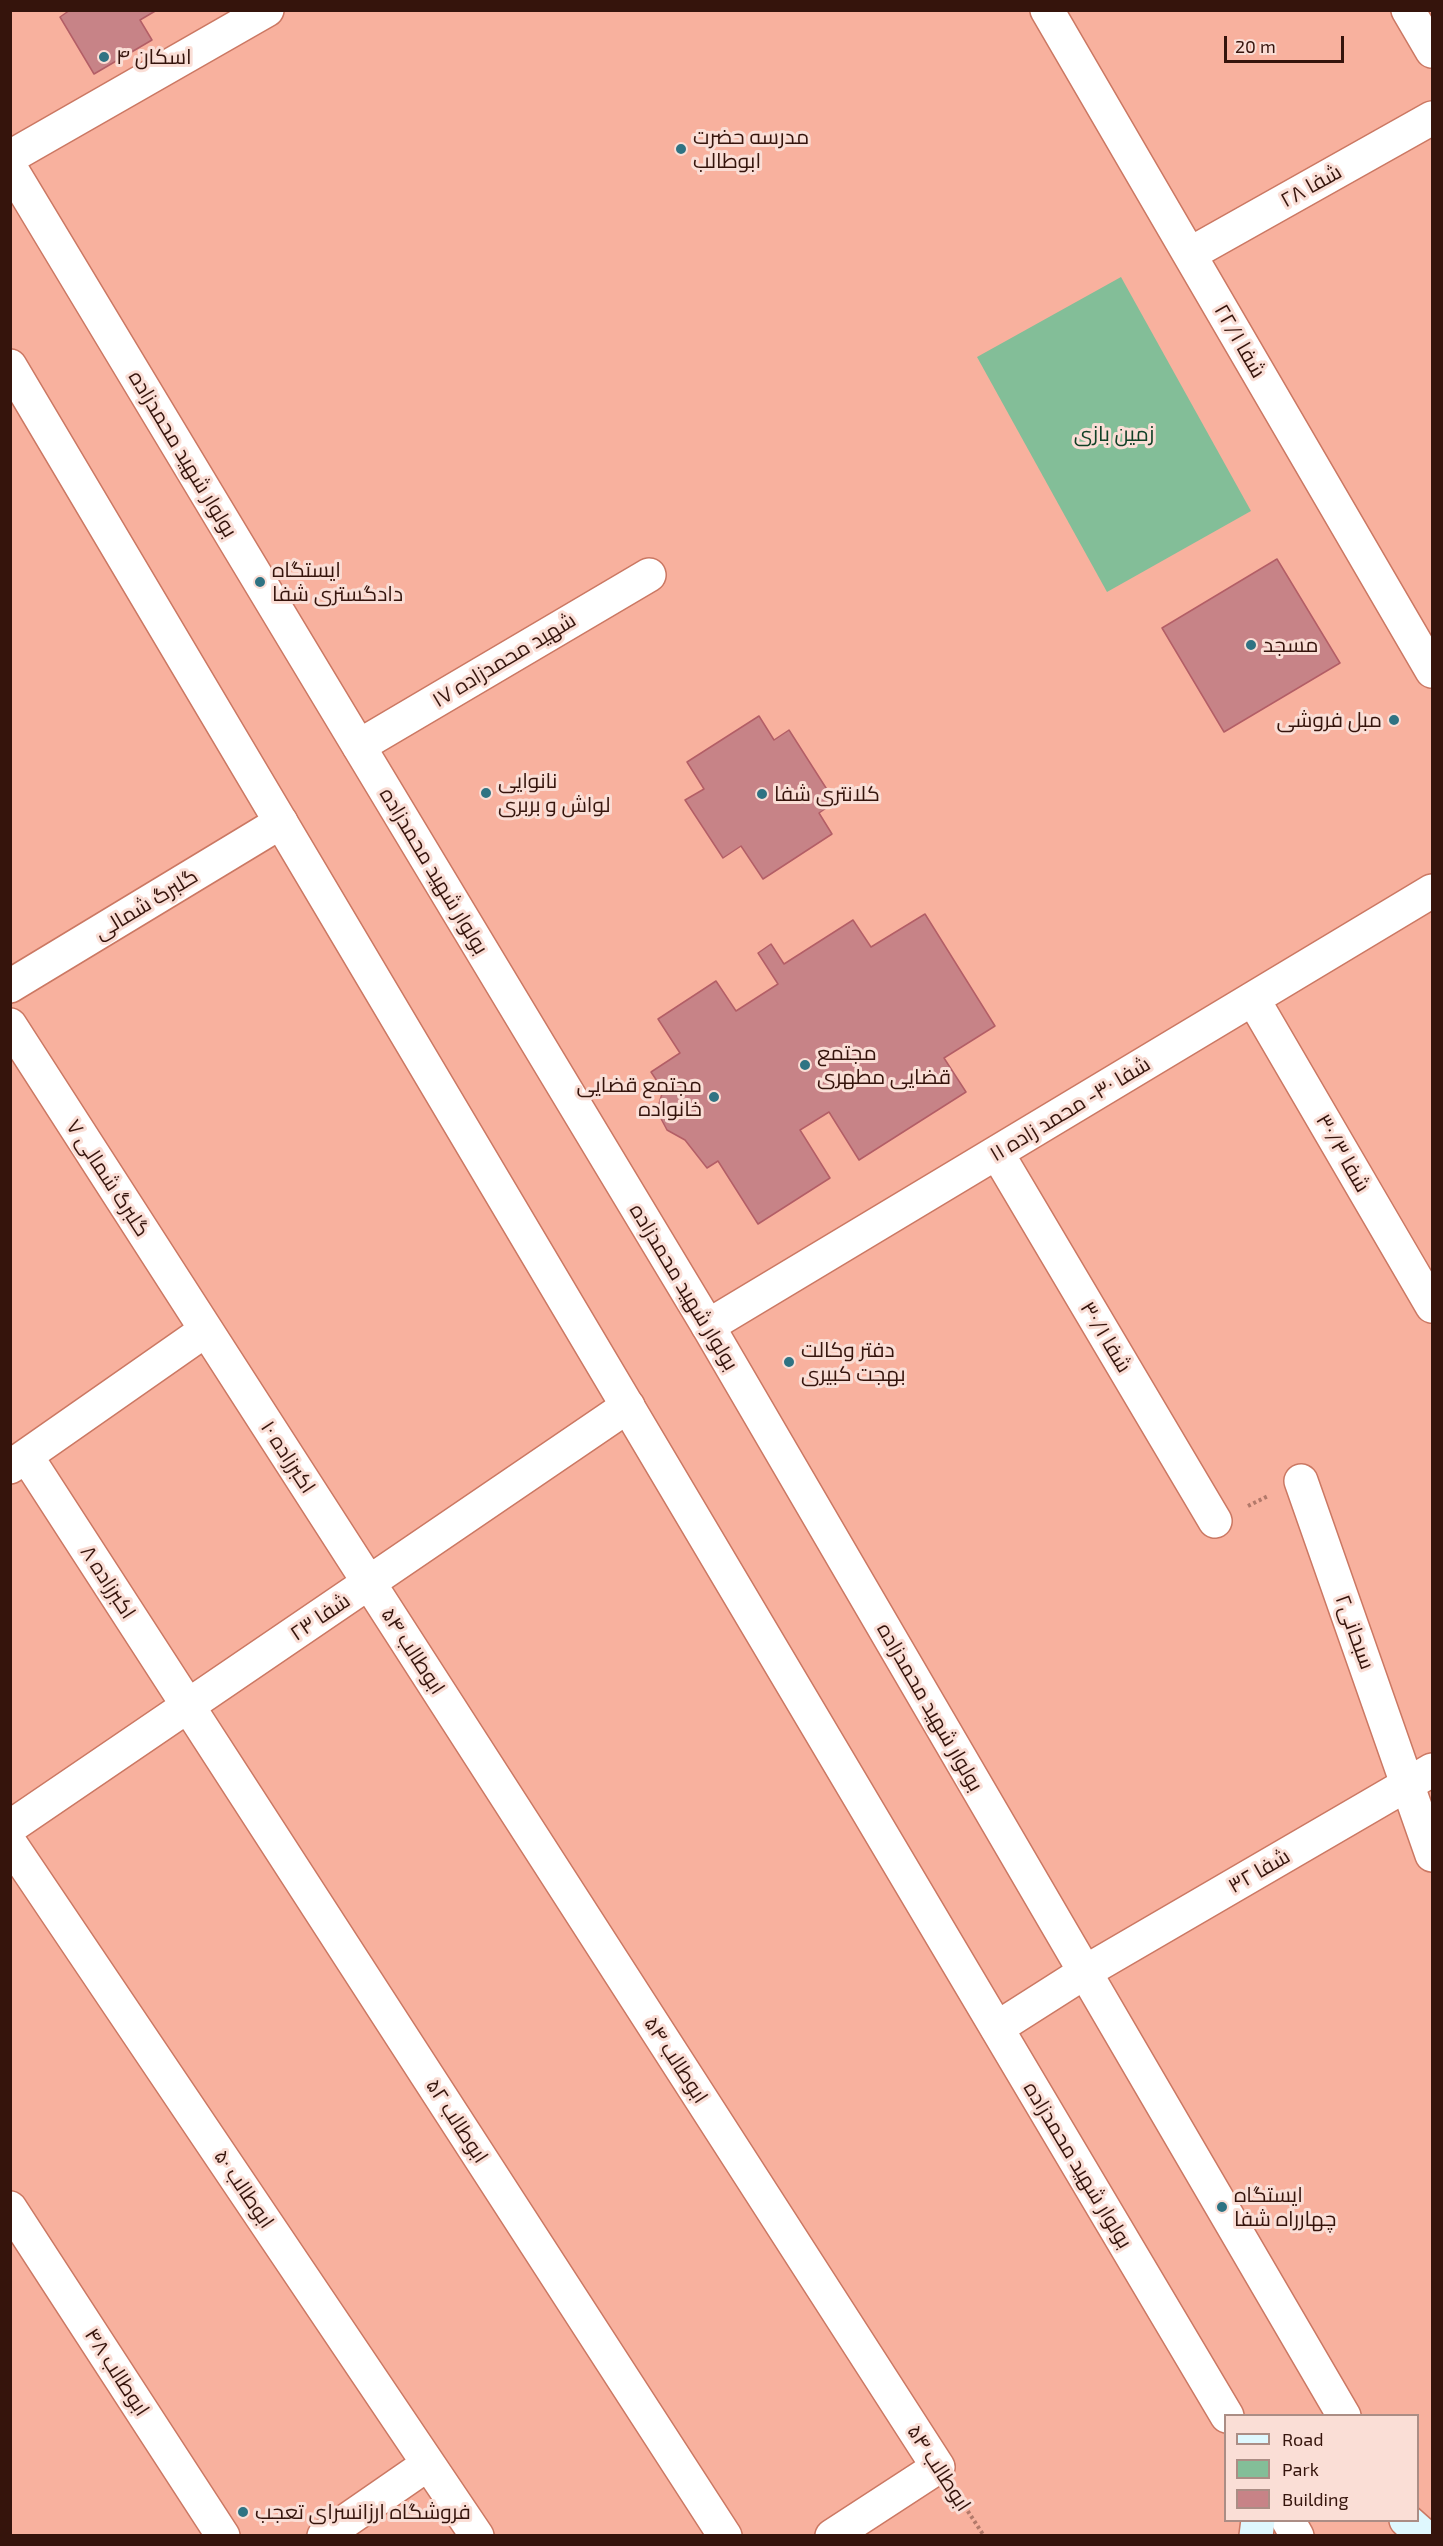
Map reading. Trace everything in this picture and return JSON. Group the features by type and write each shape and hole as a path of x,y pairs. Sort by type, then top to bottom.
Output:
{"main road":[{"path":"1408,2522 1424,2535"}],"street":[{"path":"10,157 267,10"},
{"name":"۲۲/۱ شفا","path":"1047,10 1432,671"},
{"path":"1408,10 1432,51"},
{"name":"شفا ۲۸","path":"1190,254 1432,118"},
{"name":"بولوار شهید محمدزاده","path":"10,167 708,1326 1343,2414"},
{"name":"بولوار شهید محمدزاده","path":"10,366 1226,2414"},
{"name":"شهید محمدزاده ۱۷","path":"359,746 649,575"},
{"name":"گلبرگ شمالی","path":"10,986 281,822"},
{"name":"شفا ۳۰- محمد زاده ۱۱","path":"708,1326 1432,891"},
{"name":"۳۰/۳ شفا","path":"1253,999 1432,1306"},
{"name":"گلبرگ شمالی ۷","path":"10,1025 206,1330"},
{"name":"شفا ۳۰/۱","path":"997,1153 1215,1521"},
{"path":"19,1462 206,1330"},
{"name":"اکبرزاده ۱۰","path":"206,1330 370,1583"},
{"name":"شفا ۲۳","path":"10,1827 628,1406"},
{"name":"اکبرزاده ۸","path":"19,1462 189,1707"},
{"name":"سبحانی۲","path":"1301,1481 1421,1777 1432,1855"},
{"name":"ابوطالب ۵۴","path":"370,1583 938,2467"},
{"name":"ابوطالب ۵۲","path":"189,1707 725,2535"},
{"name":"شفا ۳۲","path":"997,2028 1085,1972 1421,1777"},
{"name":"ابوطالب ۵۰","path":"10,1843 477,2535"},
{"name":"ابوطالب ۴۸","path":"10,2208 223,2535"},
{"path":"324,2535 428,2464"},
{"path":"832,2535 938,2467"},
{"path":"1289,2522 1297,2535"}],"path":[{"path":"1215,1521 1301,1481"},
{"name":"ابوطالب ۵۴","path":"938,2467 984,2535"}],"green space":[{"name":"زمین بازی","path":"1121,277 1251,511 1107,592 977,357"}],"building":[{"name":"اسکان ۴","path":"70,10 157,10 140,20 152,40 94,74 60,17"},
{"name":"مسجد","path":"1277,559 1340,663 1224,732 1162,628"},
{"name":"کلانتری شفا","path":"759,716 774,740 789,730 835,802 819,813 832,834 763,879 741,846 723,858 685,800 704,789 687,762"},
{"name":"مجتمع قضایی مطهری","path":"925,914 995,1026 944,1058 966,1092 859,1160 829,1112 800,1130 830,1178 758,1224 718,1161 707,1168 685,1140 667,1130 657,1111 663,1090 651,1072 680,1053 658,1019 716,981 736,1011 778,984 758,953 771,944 784,964 853,920 871,947"}],"place":[{"name":"اسکان ۴","path":"104,57"},
{"name":"مدرسه حضرت ابوطالب","path":"681,149"},
{"name":"ایستگاه دادگستری شفا","path":"260,582"},
{"name":"مسجد","path":"1251,645"},
{"name":"مبل فروشی","path":"1394,720"},
{"name":"نانوایی لواش و بربری","path":"486,793"},
{"name":"کلانتری شفا","path":"762,794"},
{"name":"مجتمع قضایی مطهری","path":"805,1065"},
{"name":"مجتمع قضایی خانواده","path":"714,1097"},
{"name":"دفتر وکالت بهجت کبیری","path":"789,1362"},
{"name":"ایستگاه چهارراه شفا","path":"1222,2207"},
{"name":"فروشگاه ارزانسرای تعجب","path":"243,2512"}]}
